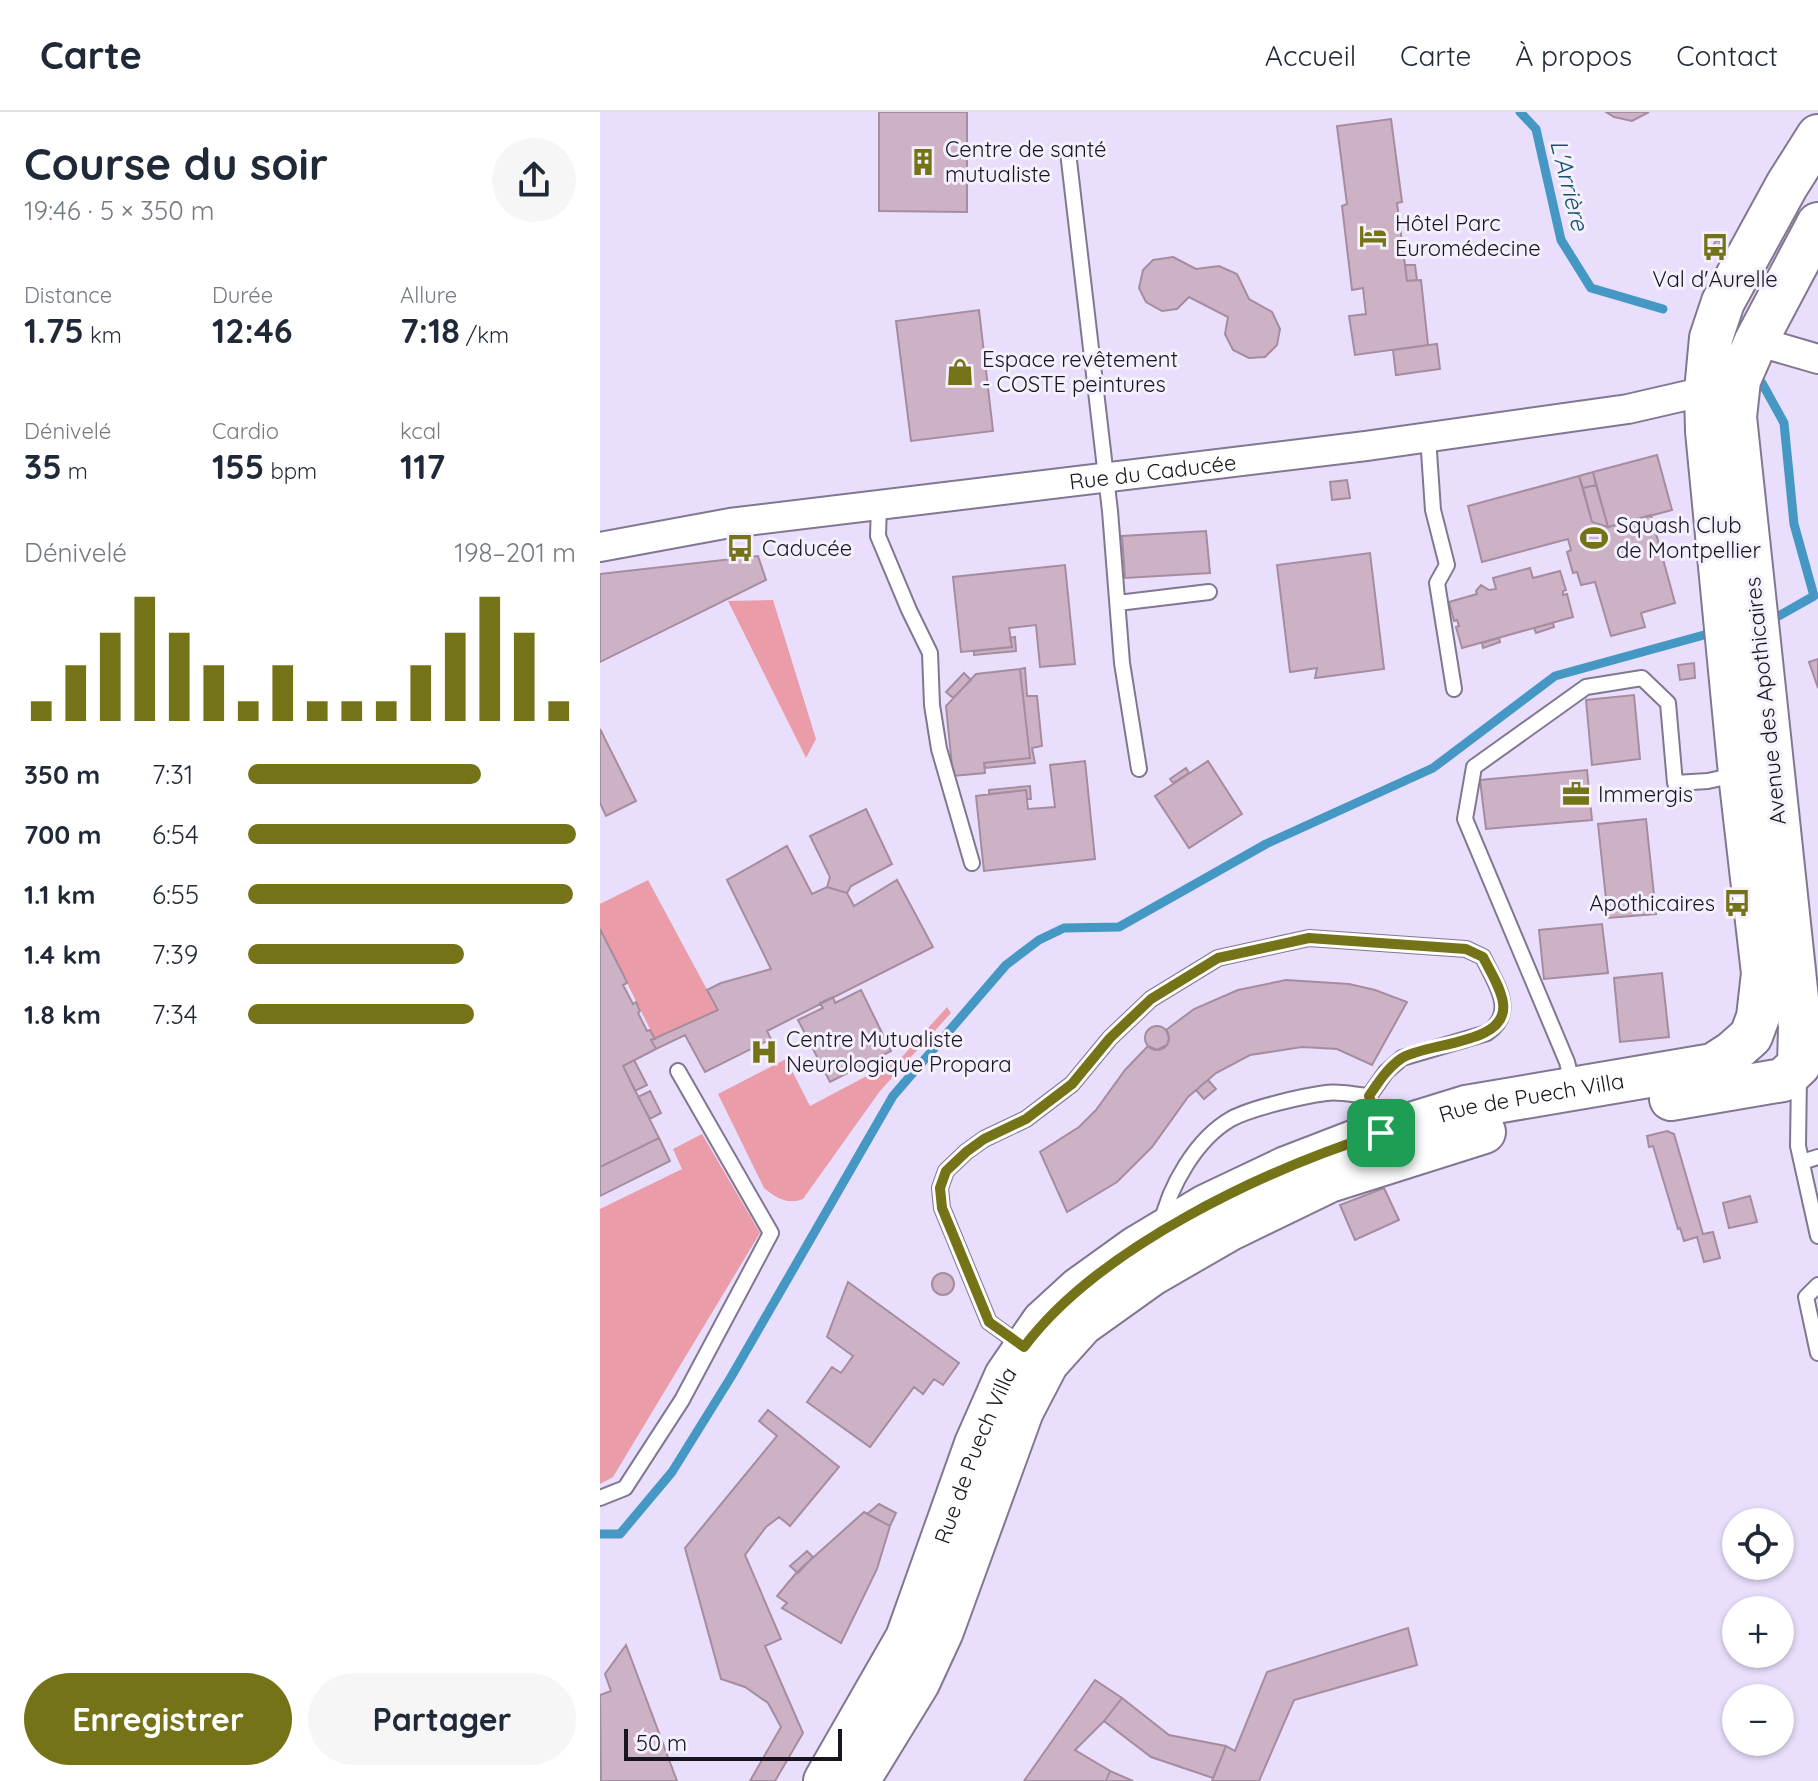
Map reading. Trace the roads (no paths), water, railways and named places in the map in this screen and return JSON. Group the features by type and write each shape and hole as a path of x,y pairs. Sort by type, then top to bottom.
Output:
{"main road":[{"name":"Avenue des Apothicaires","path":"1751,1036 1758,1017 1763,973 1740,774 1707,431 1706,391 1711,338 1723,302 1787,185 1818,136"},
{"name":"Avenue des Apothicaires","path":"1809,1066 1800,1027 1735,417 1739,380 1756,341 1818,224"},
{"name":"Avenue des Apothicaires","path":"1706,391 1756,341"},
{"name":"Rue de Puech Villa","path":"825,1781 907,1638 976,1444 1006,1376 1043,1322 1079,1289 1136,1248 1206,1206 1286,1168 1375,1115 1466,1107 1713,1065 1751,1036"},
{"name":"Rue de Puech Villa","path":"858,1781 918,1683 942,1631 1022,1411 1047,1363 1082,1324 1165,1267 1230,1229 1329,1181 1484,1131 1783,1080 1809,1066"}],"street":[{"path":"1756,341 1818,359"},
{"name":"Rue du Caducée","path":"600,547 673,531 1428,437 1628,409 1706,391"},
{"path":"1751,1036 1809,1066"}],"lane":[{"path":"1068,152 1106,477 1122,663 1139,769"},
{"path":"1428,437 1433,510 1447,565 1437,583 1454,689"},
{"path":"879,505 878,536 930,653 932,705 939,749 972,863"},
{"path":"1118,603 1209,592"},
{"path":"1573,1087 1567,1062 1465,819 1474,767 1586,687 1642,678 1668,703 1675,783 1708,781 1740,774"},
{"path":"1024,1347 989,1322 942,1208 940,1188 946,1171 966,1152 984,1139 1026,1119 1072,1084 1110,1038 1151,999 1218,958 1309,938 1466,949 1483,957 1503,1000 1504,1013 1498,1026 1487,1033 1402,1058 1386,1072 1375,1115 1328,1092 1269,1106 1230,1120 1201,1146 1182,1172 1166,1201 1159,1235"},
{"path":"1809,1066 1798,1146 1818,1236"},
{"path":"600,1498 625,1488 682,1400 771,1233 678,1071"},
{"path":"1802,1162 1818,1157"},
{"path":"1818,1285 1806,1297 1818,1353"}],"waterway":[{"name":"L'Arrière","path":"1520,112 1536,129 1561,240 1591,288 1663,309"},
{"name":"L'Arrière","path":"1762,383 1784,423 1794,524 1814,596"},
{"path":"1775,618 1814,596"},
{"path":"600,1534 620,1534 672,1472 731,1377 893,1096 1006,965 1039,940 1064,928 1119,927 1266,844 1433,768 1555,676 1704,635"}],"place":[{"name":"Centre de santé mutualiste","path":"923,162"},
{"name":"Hôtel Parc Euromédecine","path":"1373,236"},
{"name":"Val d'Aurelle","path":"1715,247"},
{"name":"Espace revêtement - COSTE peintures","path":"960,372"},
{"name":"Squash Club de Montpellier","path":"1594,538"},
{"name":"Caducée","path":"740,548"},
{"name":"Immergis","path":"1576,794"},
{"name":"Apothicaires","path":"1737,903"},
{"name":"Centre Mutualiste Neurologique Propara","path":"764,1052"}]}
